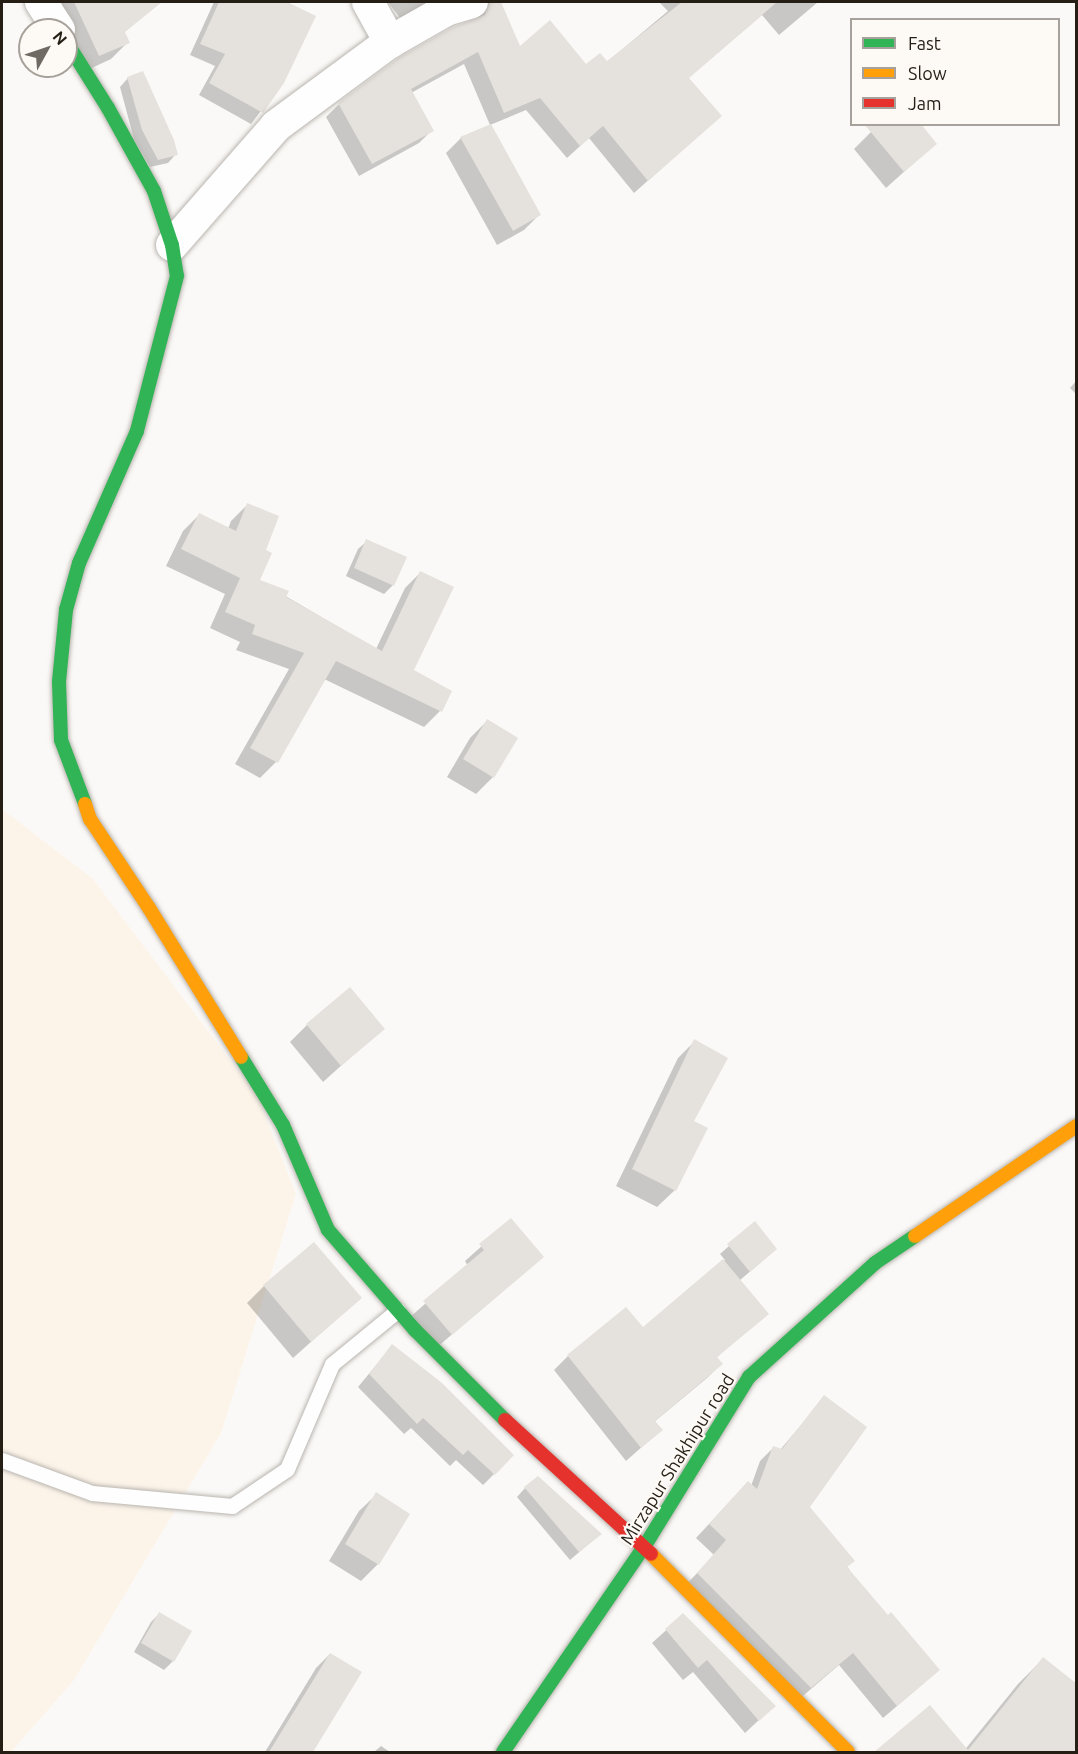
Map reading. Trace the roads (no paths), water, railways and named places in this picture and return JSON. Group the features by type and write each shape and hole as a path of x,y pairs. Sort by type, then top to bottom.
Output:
{"street":[{"path":"41,2 51,18"},
{"path":"368,2 390,42"},
{"path":"172,245 276,126 390,42 446,10 472,2"},
{"path":"78,60 108,108 154,191 172,245 177,276 138,431 79,563 66,610 59,682 62,740 90,819 149,908 283,1125 328,1230 398,1310 519,1434 644,1546 848,1752"},
{"name":"Mirzapur Shakhipur road","path":"503,1752 644,1546 749,1377 875,1263 1077,1126"}],"lane":[{"path":"2,1460 92,1492 232,1506 287,1469 332,1364 398,1310"}]}
